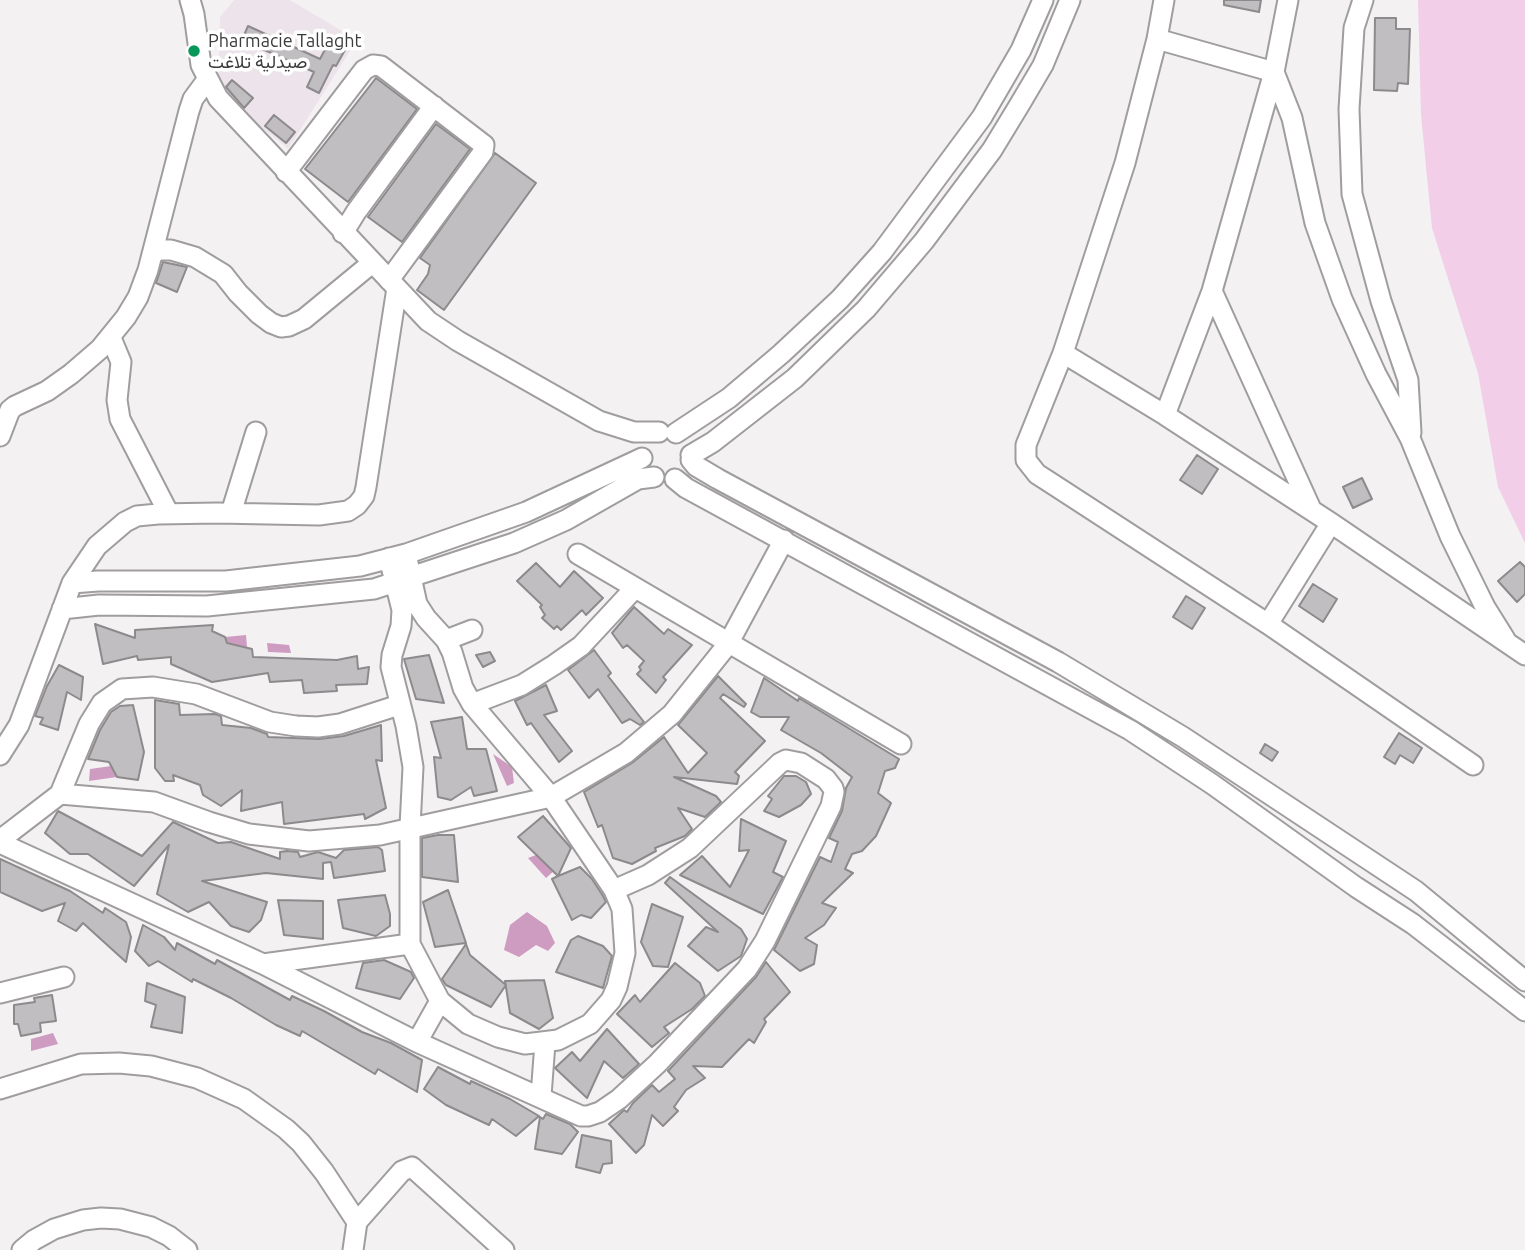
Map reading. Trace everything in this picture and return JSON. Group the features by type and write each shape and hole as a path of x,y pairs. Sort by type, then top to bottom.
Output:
{"street":[{"path":"190,0 201,65 218,98 428,321 458,341 599,421 642,456"},
{"path":"1043,0 1028,36 982,117 882,252 841,299 729,398 668,432 650,437 644,444 642,456 643,466 654,477 664,481 675,479 686,472 691,457 795,378 866,309 917,250 992,150 1043,65 1070,0"},
{"path":"1164,0 1157,39 1125,163 1063,353 1026,445 1026,460 1029,466 1064,492 1268,624 1473,765"},
{"path":"1165,415 1212,290 1275,72 1288,0"},
{"path":"1363,0 1354,28 1349,95 1352,194 1381,301 1408,380 1410,438"},
{"path":"1157,39 1275,72"},
{"path":"0,755 19,725 72,583 97,546 125,522 138,516 169,514 339,514 348,511 363,496 393,284 484,150 482,143 376,64 359,76 286,172"},
{"path":"1275,72 1292,118 1315,223 1328,262 1376,374 1410,438 1450,536 1505,639"},
{"path":"0,436 10,410 59,383 111,338 127,317 138,297 152,254 193,99 207,80"},
{"path":"343,233 434,107"},
{"path":"152,254 159,250 171,250 195,257 223,274 259,314 281,327 304,319 372,263"},
{"path":"1212,290 1311,510"},
{"path":"111,338 121,362 117,400 120,419 169,514"},
{"path":"1063,353 1165,415 1331,523 1525,655"},
{"path":"599,421 634,432 668,432 687,442 696,466 1058,662 1183,737 1416,891 1525,981"},
{"path":"231,513 256,432"},
{"path":"72,583 226,581 360,566 398,556 526,512 642,456"},
{"path":"62,609 99,605 207,606 374,589 514,543 576,515 638,479 654,477"},
{"path":"675,479 686,488 1130,730 1195,772 1356,887 1413,924 1525,1012"},
{"path":"1268,624 1331,523"},
{"path":"60,794 154,802 249,834 309,841 380,835 551,797 601,770 652,733 672,714 728,643 784,540"},
{"path":"578,554 901,744"},
{"path":"398,556 403,580 401,626 391,667 413,767 410,944 440,1001 468,1024 525,1044 545,1043 590,1024 611,1000 617,988 625,953 622,909 614,890 551,797 472,704 463,688 446,640 426,618 403,580"},
{"path":"472,704 522,685 554,666 581,646 634,589"},
{"path":"401,626 426,618"},
{"path":"446,640 472,630"},
{"path":"399,705 340,724 296,726 270,722 196,694 153,687 122,689 102,703 89,724 60,794 0,841 263,964 417,1042 581,1116 591,1116 619,1099 657,1064 738,979 755,957 831,806 833,788 826,779 801,762 786,760 690,848 648,875 614,890"},
{"path":"263,964 410,944"},
{"path":"0,993 64,977"},
{"path":"417,1042 440,1001"},
{"path":"541,1096 545,1043"},
{"path":"0,1089 81,1064 151,1066 197,1078 244,1099 286,1129 309,1152 357,1222"},
{"path":"353,1250 357,1222 402,1171 412,1167 504,1250"},
{"path":"22,1250 54,1229 83,1220 101,1218 151,1227 169,1236 187,1250"}],"shaded area":[{"path":"234,0 290,0 357,40 288,149 218,91 220,17"},
{"path":"1418,0 1525,0 1525,543 1498,487 1478,373 1432,228 1421,115"},
{"path":"246,635 247,647 227,643 225,637"},
{"path":"267,643 289,645 291,653 268,652"},
{"path":"493,754 512,767 514,783 507,786"},
{"path":"111,766 117,777 89,781 90,769"},
{"path":"536,855 555,870 546,878 528,858"},
{"path":"527,912 547,926 555,943 548,951 536,945 519,957 504,950 510,925"},
{"path":"53,1033 58,1044 31,1051 31,1039"}],"building":[{"path":"1224,0 1261,0 1259,12 1224,5"},
{"path":"1375,18 1396,18 1396,29 1410,29 1408,84 1398,83 1397,91 1374,90"},
{"path":"248,26 320,59 329,42 345,50 336,66 333,65 319,93 307,87 314,72 242,40"},
{"path":"376,78 417,109 348,202 305,169"},
{"path":"232,80 253,98 244,108 226,87"},
{"path":"274,115 295,132 286,143 265,126"},
{"path":"436,124 470,149 402,242 368,217"},
{"path":"495,153 536,183 444,310 417,290 428,274 430,265 420,258"},
{"path":"163,262 187,267 177,292 156,283"},
{"path":"1197,455 1218,469 1202,494 1180,480"},
{"path":"1362,478 1372,499 1353,508 1343,487"},
{"path":"1520,562 1525,567 1525,594 1517,602 1498,581"},
{"path":"536,563 560,587 574,571 603,598 586,615 582,610 561,630 557,626 554,629 542,618 545,615 540,607 542,605 517,581"},
{"path":"1313,584 1337,599 1323,622 1299,606"},
{"path":"1186,596 1205,608 1192,629 1173,617"},
{"path":"634,607 664,634 668,629 692,645 663,677 666,680 656,693 637,674 644,661 627,645 623,648 612,633"},
{"path":"95,624 135,638 135,630 213,625 212,631 225,637 227,643 252,649 253,657 337,660 357,656 358,669 369,667 367,684 336,685 337,691 304,693 302,680 270,682 268,673 212,682 171,664 171,657 138,660 137,656 103,664"},
{"path":"594,650 611,673 608,676 644,722 640,725 630,719 622,723 598,689 589,698 568,670"},
{"path":"490,652 495,661 483,667 476,655"},
{"path":"429,655 444,703 416,699 404,659"},
{"path":"59,665 83,677 81,700 67,692 58,730 40,724 43,718 35,716"},
{"path":"718,676 746,704 744,707 723,694 720,698 765,741 735,772 739,776 737,784 674,777 716,796 721,802 705,817 678,808 692,829 685,836 655,848 656,851 632,864 613,858 602,825 598,827 584,792 632,763 664,737 688,773 707,753 678,725"},
{"path":"764,678 798,701 799,698 899,759 895,768 885,771 878,793 891,803 876,836 862,851 852,854 845,869 853,873 822,903 836,908 824,925 805,938 817,945 814,964 800,971 774,950 820,857 831,862 838,842 829,838 842,811 846,788 852,777 821,753 781,730 789,717 760,717 751,712"},
{"path":"546,685 557,711 544,715 572,751 559,762 531,723 527,725 515,701"},
{"path":"155,700 179,704 180,715 215,714 221,716 222,725 251,728 267,734 268,737 319,739 344,736 381,725 382,761 376,760 386,808 365,819 364,814 284,824 282,802 241,811 242,790 221,806 203,795 200,785 173,775 174,781 165,781 155,768"},
{"path":"133,705 144,752 138,780 117,777 109,762 88,759 111,712 120,706"},
{"path":"462,717 467,749 486,749 497,791 474,796 471,787 451,800 438,797 434,757 441,758 431,722"},
{"path":"1399,733 1422,748 1413,763 1400,755 1395,764 1384,757"},
{"path":"1265,744 1278,752 1272,761 1260,753"},
{"path":"784,776 796,776 806,782 811,794 801,805 779,817 764,811 772,799 768,796"},
{"path":"58,811 142,856 173,822 218,843 231,842 280,859 280,852 287,851 298,852 300,857 318,852 336,858 344,850 378,847 382,850 385,871 334,878 331,862 323,863 323,879 266,873 202,881 267,902 261,920 249,932 231,926 209,902 188,912 157,894 169,845 134,886 88,854 70,854 45,833"},
{"path":"543,816 571,848 558,876 518,837"},
{"path":"741,819 786,841 773,872 783,877 763,914 680,875 702,856 730,887 749,850 739,851"},
{"path":"454,835 458,882 422,877 422,838"},
{"path":"0,859 70,891 103,913 105,908 126,922 131,937 126,962 83,923 76,931 58,921 65,903 42,911 0,892"},
{"path":"580,867 592,879 606,902 591,918 581,915 572,920 552,879"},
{"path":"670,877 741,929 747,939 741,956 718,971 688,946 706,927 718,932 665,883"},
{"path":"448,890 466,943 435,947 423,902"},
{"path":"385,895 390,926 376,936 343,928 338,900"},
{"path":"278,900 323,901 323,939 284,935"},
{"path":"652,904 683,917 668,967 653,966 641,942"},
{"path":"143,925 164,937 175,950 177,943 215,964 217,960 290,1000 292,996 422,1060 417,1092 378,1069 375,1074 302,1031 300,1036 276,1025 231,998 193,979 192,982 158,961 149,966 135,951"},
{"path":"578,936 603,946 612,956 603,988 556,972 571,940"},
{"path":"466,944 470,955 506,985 491,1007 446,985 442,979"},
{"path":"384,960 411,972 414,978 400,999 356,988 363,963"},
{"path":"766,962 790,992 764,1019 766,1022 754,1043 749,1039 722,1067 693,1066 705,1078 686,1090 674,1107 678,1111 663,1126 652,1115 644,1145 636,1153 609,1124 624,1110 627,1112 652,1085 659,1092 675,1079 668,1071 756,977"},
{"path":"675,963 700,983 705,996 692,1009 664,1027 669,1033 652,1047 617,1014 635,995 640,1002"},
{"path":"544,980 553,1018 539,1029 510,1013 505,981"},
{"path":"147,983 185,997 182,1033 151,1027 156,1005 145,1001"},
{"path":"52,995 56,1021 40,1023 41,1032 21,1036 18,1024 14,1024 14,1005 35,1002 34,998"},
{"path":"607,1029 639,1064 623,1078 604,1061 587,1098 555,1068 572,1052 580,1061"},
{"path":"438,1067 470,1084 471,1081 510,1099 539,1116 516,1136 492,1119 489,1125 446,1105 424,1089"},
{"path":"546,1114 570,1124 578,1132 562,1154 535,1149 540,1117 543,1119"},
{"path":"582,1135 611,1141 612,1163 603,1164 600,1173 576,1167"}],"place":[{"name":"Pharmacie Tallaght صيدلية تلاغت","path":"194,51"}]}
